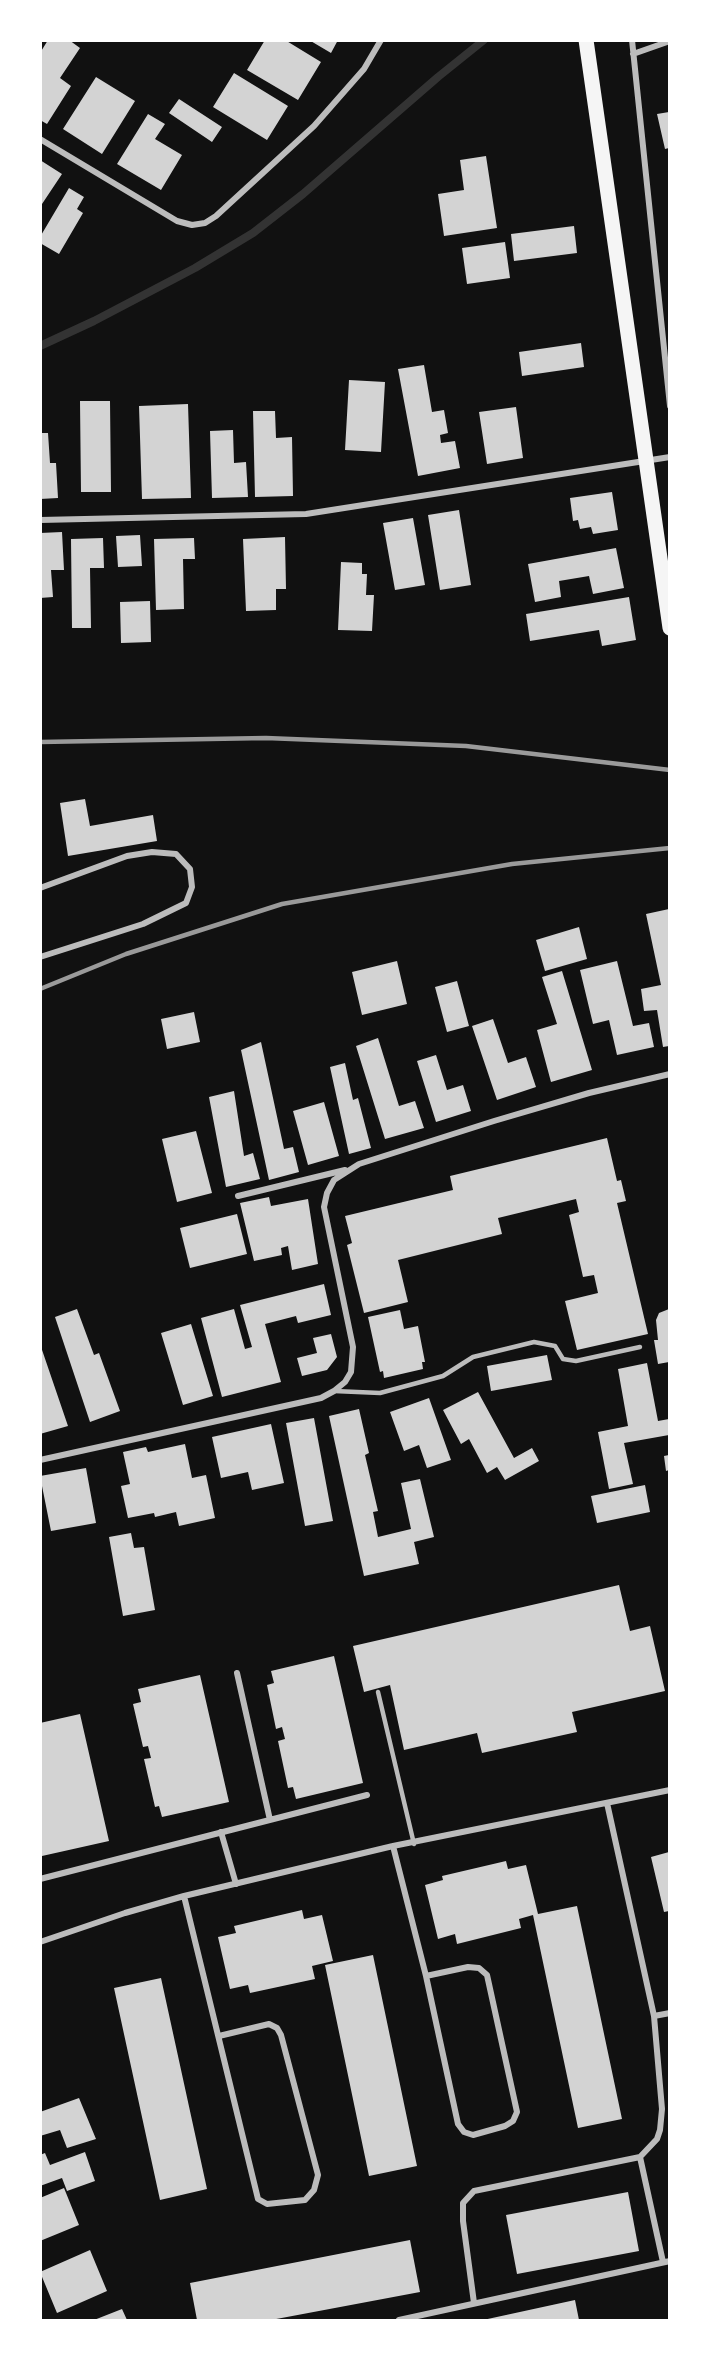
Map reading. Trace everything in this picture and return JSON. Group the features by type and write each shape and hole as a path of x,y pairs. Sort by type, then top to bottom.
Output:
{"main road":[{"path":"585,40 669,628"}],"street":[{"path":"40,139 177,221 192,225 205,223 216,216 339,101 364,69 381,40"},
{"path":"632,40 669,404"},
{"path":"633,54 669,41"},
{"path":"40,520 306,514 669,457"},
{"path":"40,888 127,856 152,852 176,854 190,869 192,887 186,903 143,924 40,957"},
{"path":"238,1196 348,1169 494,1120 589,1093 669,1074"},
{"path":"40,1460 321,1398 345,1382 351,1372 353,1347 324,1207 327,1193 334,1180 348,1169"},
{"path":"237,1673 270,1820"},
{"path":"40,1942 184,1896 393,1846 414,1844 669,1790"},
{"path":"40,1879 368,1795"},
{"path":"474,2303 463,2222 463,2203 474,2191 640,2157 657,2139 660,2130 662,2109 654,2016 607,1803"},
{"path":"221,1832 236,1884"},
{"path":"393,1846 426,1976 458,2124 464,2132 473,2135 505,2126 513,2121 517,2112 487,1976 479,1968 468,1967 426,1976"},
{"path":"184,1896 258,2199 267,2204 305,2200 314,2190 318,2175 281,2035 277,2028 269,2024 219,2036"},
{"path":"654,2016 669,2013"},
{"path":"399,2320 666,2262 640,2157"}],"lane":[{"path":"334,1391 380,1393 443,1376 473,1357 534,1342 555,1346 563,1359 576,1361 640,1347"},
{"path":"378,1692 414,1844"}],"building":[{"path":"48,40 69,40 80,48 60,78 71,86 47,124 40,120 40,53"},
{"path":"265,40 285,40 321,62 298,100 247,70"},
{"path":"309,40 338,40 331,53"},
{"path":"234,73 288,106 267,140 213,107"},
{"path":"96,77 135,101 102,154 63,129"},
{"path":"179,99 222,127 212,142 169,113"},
{"path":"669,112 669,148 665,149 657,114"},
{"path":"148,114 165,124 155,139 182,155 161,190 117,164"},
{"path":"486,156 497,228 444,236 438,194 464,190 460,160"},
{"path":"40,160 62,174 40,207"},
{"path":"69,188 84,197 77,209 83,213 59,254 40,243 40,237"},
{"path":"574,226 577,253 514,261 511,234"},
{"path":"505,242 510,278 467,284 462,248"},
{"path":"581,343 584,367 522,376 519,352"},
{"path":"424,365 432,412 444,410 448,433 440,435 441,443 455,441 460,468 418,476 398,369"},
{"path":"349,380 385,382 381,452 345,450"},
{"path":"80,401 110,401 111,492 81,492"},
{"path":"188,404 191,498 142,499 139,406"},
{"path":"516,407 523,458 487,464 479,412"},
{"path":"253,411 275,411 276,438 292,437 293,496 255,497"},
{"path":"233,430 234,463 246,462 248,497 212,498 210,431"},
{"path":"40,433 48,433 50,463 56,463 58,498 40,499"},
{"path":"612,492 618,530 593,534 591,527 580,529 578,520 573,521 570,498"},
{"path":"459,510 471,585 440,590 428,515"},
{"path":"413,518 425,585 395,590 383,523"},
{"path":"62,532 64,570 51,570 53,597 40,598 40,533"},
{"path":"140,535 142,566 118,567 116,536"},
{"path":"285,537 286,589 276,589 276,610 246,611 243,539"},
{"path":"103,538 104,568 90,568 91,628 72,628 71,539"},
{"path":"194,538 195,559 183,559 184,609 156,610 154,539"},
{"path":"616,548 624,588 593,594 589,576 559,581 561,597 535,602 528,564"},
{"path":"341,562 362,563 362,574 367,574 366,595 374,595 372,631 338,630"},
{"path":"629,597 636,640 602,646 599,630 530,641 526,614"},
{"path":"150,601 151,642 121,643 120,602"},
{"path":"85,799 90,826 153,815 157,841 68,856 60,803"},
{"path":"669,909 669,1046 663,1047 657,1010 644,1011 641,989 661,985 646,914"},
{"path":"579,927 587,959 545,971 536,940"},
{"path":"397,961 407,1004 362,1015 352,972"},
{"path":"617,961 633,1026 649,1023 654,1047 617,1055 609,1020 593,1024 580,970"},
{"path":"562,971 592,1070 551,1082 537,1030 557,1024 542,977"},
{"path":"457,981 469,1026 447,1032 435,987"},
{"path":"194,1012 200,1042 167,1049 161,1019"},
{"path":"493,1019 508,1063 526,1057 536,1087 497,1100 472,1026"},
{"path":"378,1038 399,1106 415,1101 424,1128 385,1139 356,1046"},
{"path":"261,1042 284,1149 293,1147 299,1172 269,1180 241,1050"},
{"path":"436,1055 447,1090 463,1085 471,1111 436,1122 417,1061"},
{"path":"345,1063 353,1100 358,1098 371,1148 349,1154 330,1067"},
{"path":"234,1091 244,1156 253,1153 260,1179 226,1187 209,1097"},
{"path":"324,1102 339,1156 308,1165 293,1111"},
{"path":"196,1131 212,1193 177,1202 162,1139"},
{"path":"607,1138 617,1181 621,1180 626,1201 617,1203 648,1334 577,1350 565,1301 598,1293 594,1275 583,1277 569,1215 579,1212 576,1199 498,1218 502,1234 398,1260 408,1302 364,1313 347,1245 352,1243 345,1216 453,1190 450,1176"},
{"path":"269,1197 271,1206 308,1199 318,1264 292,1270 288,1246 281,1248 282,1255 254,1261 240,1203"},
{"path":"237,1214 247,1254 190,1268 180,1228"},
{"path":"324,1284 331,1315 298,1323 296,1316 265,1324 281,1382 222,1397 201,1318 234,1309 245,1349 252,1347 240,1305"},
{"path":"77,1309 94,1355 99,1353 120,1411 90,1422 55,1317"},
{"path":"669,1309 669,1362 658,1364 654,1340 658,1340 656,1320 659,1313"},
{"path":"400,1310 404,1329 418,1326 425,1362 422,1362 423,1369 384,1378 383,1371 380,1372 368,1317"},
{"path":"191,1324 213,1396 183,1405 161,1333"},
{"path":"331,1334 337,1357 327,1370 302,1376 297,1358 317,1353 313,1338"},
{"path":"40,1344 68,1426 40,1434"},
{"path":"547,1355 552,1380 491,1391 487,1366"},
{"path":"647,1363 658,1421 669,1419 669,1435 624,1443 633,1484 609,1489 598,1432 628,1426 618,1369"},
{"path":"478,1392 514,1458 532,1448 539,1461 505,1480 497,1467 487,1473 469,1439 461,1444 443,1410"},
{"path":"429,1398 451,1460 427,1468 419,1445 404,1451 390,1412"},
{"path":"359,1409 369,1453 365,1455 378,1511 373,1512 378,1537 411,1529 401,1483 420,1479 434,1537 414,1542 419,1564 364,1576 329,1416"},
{"path":"314,1418 333,1521 305,1526 286,1423"},
{"path":"271,1424 284,1483 252,1490 248,1472 221,1478 212,1437"},
{"path":"185,1444 192,1478 206,1475 215,1518 179,1526 176,1512 155,1517 154,1513 128,1518 121,1486 130,1484 123,1452 146,1447 148,1452"},
{"path":"669,1455 669,1470 666,1471 664,1456"},
{"path":"86,1468 96,1523 51,1531 40,1476"},
{"path":"645,1485 650,1512 597,1523 591,1496"},
{"path":"131,1533 134,1548 144,1547 155,1610 123,1616 109,1537"},
{"path":"619,1585 630,1631 650,1626 665,1691 572,1712 577,1732 482,1753 477,1733 404,1750 390,1685 364,1692 353,1646"},
{"path":"334,1656 363,1783 296,1799 293,1787 288,1788 278,1741 285,1739 282,1727 276,1729 267,1685 274,1683 271,1671"},
{"path":"200,1675 229,1802 162,1817 159,1806 155,1807 144,1759 151,1758 148,1746 143,1747 133,1704 141,1702 138,1689"},
{"path":"80,1714 109,1841 42,1856 40,1723"},
{"path":"669,1852 669,1911 664,1912 651,1857"},
{"path":"506,1861 508,1869 526,1865 538,1914 577,1906 622,2119 578,2128 533,1915 519,1919 521,1928 457,1944 455,1934 438,1939 425,1885 443,1880 442,1876"},
{"path":"302,1910 304,1919 322,1915 333,1961 312,1966 315,1979 250,1993 248,1985 230,1989 218,1937 236,1933 234,1926"},
{"path":"373,1955 417,2166 369,2176 325,1965"},
{"path":"161,1978 207,2189 160,2200 114,1988"},
{"path":"79,2098 96,2139 67,2148 60,2130 40,2136 40,2112"},
{"path":"85,2152 95,2181 67,2191 62,2178 40,2186 40,2155 45,2153 50,2165"},
{"path":"64,2188 79,2225 40,2241 40,2198"},
{"path":"628,2192 639,2251 517,2274 506,2215"},
{"path":"410,2240 420,2292 271,2320 197,2320 190,2283"},
{"path":"90,2250 107,2291 57,2313 40,2272"},
{"path":"575,2300 579,2320 483,2320"},
{"path":"122,2309 127,2320 94,2320"}],"waterway":[{"path":"40,346 94,321 195,268 253,233 303,194 484,40"}],"railway":[{"path":"40,742 266,738 466,746 670,770"},
{"path":"40,989 126,954 282,904 512,864 670,848"}]}
